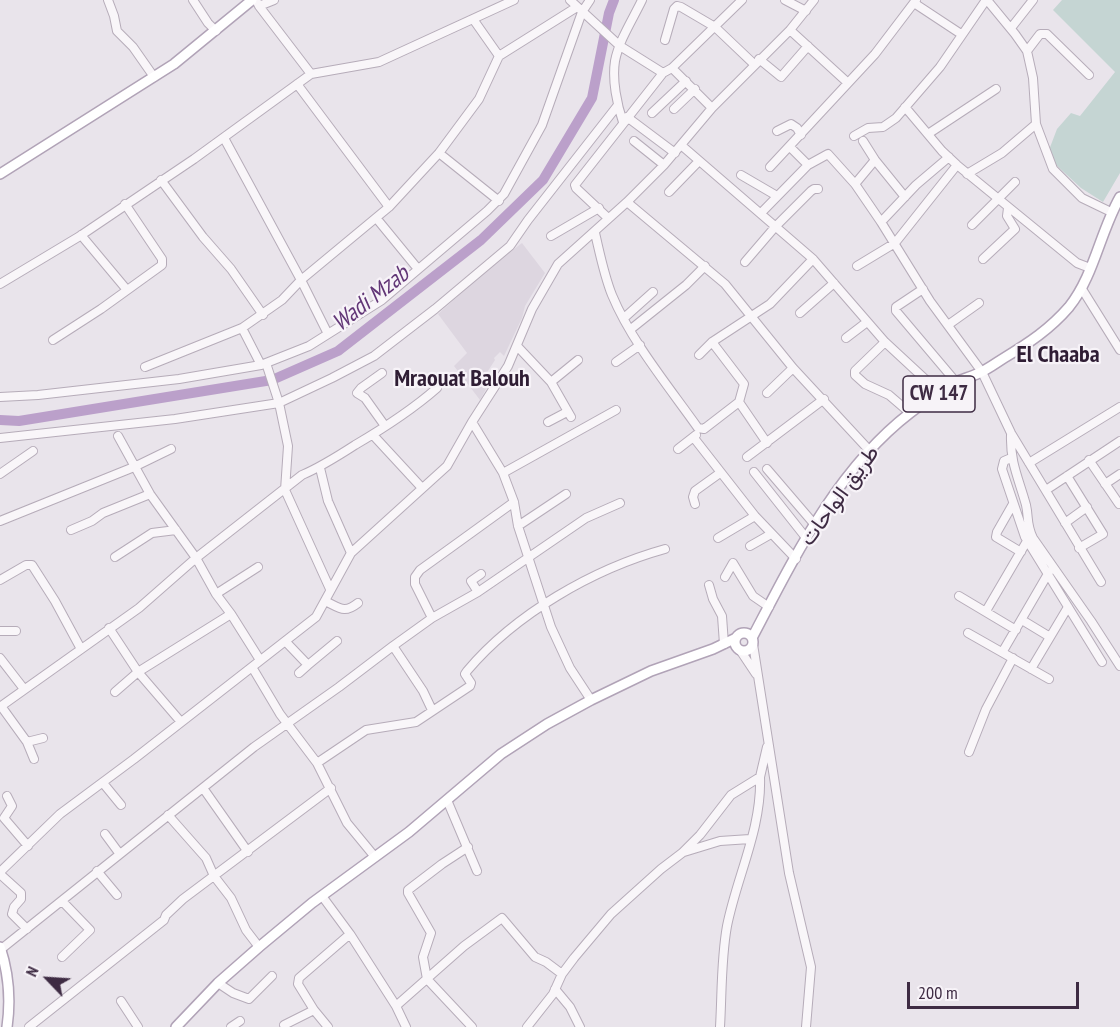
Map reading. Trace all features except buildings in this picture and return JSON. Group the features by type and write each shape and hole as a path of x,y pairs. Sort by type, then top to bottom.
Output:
{"main road":[{"path":"0,174 154,77 256,2"},
{"name":"طريق الواحات","path":"768,609 815,525 869,450 910,413 939,393 956,382 982,372 1047,331 1069,307 1082,289 1111,212 1120,196"},
{"name":"CW 147","path":"744,642 768,609"},
{"path":"712,650 724,644 744,642"},
{"path":"176,1027 218,983 259,946 447,800 501,754 547,724 651,671 712,650 744,642"},
{"path":"0,949 8,972 7,1027"}],"street":[{"path":"108,0 117,31 133,47 154,77"},
{"path":"193,0 216,31"},
{"path":"256,2 274,0"},
{"path":"0,284 81,235 224,138 311,74 379,62 514,0"},
{"path":"570,0 619,45 663,73"},
{"path":"0,397 38,395 179,379 264,364 309,346 382,300 499,201 542,125 582,11 590,0"},
{"path":"642,0 619,45 615,66 618,105 625,120 675,153"},
{"path":"608,218 576,188 575,184 663,73 672,68 742,0"},
{"path":"785,0 806,11"},
{"path":"27,929 12,914 14,907 21,899 21,893 0,873 60,814 286,642 316,616 351,553 452,458 508,366 532,309 558,264 574,248 595,233 664,165 712,108 790,30 814,0"},
{"path":"854,136 868,128 883,127 896,118 940,67 987,0 1027,51 1033,78 1036,124 1056,174 1082,198 1111,212"},
{"path":"1011,28 1033,0"},
{"path":"256,2 311,74"},
{"path":"770,167 879,49 915,2 961,34"},
{"path":"665,40 674,9 683,3 757,62 781,77 808,46"},
{"path":"145,367 242,328 282,300 301,280 377,219 439,153 479,99 499,56 582,11"},
{"path":"473,19 499,56"},
{"path":"790,30 848,83"},
{"path":"1027,51 1040,34 1044,33 1089,75"},
{"path":"672,68 712,108"},
{"path":"652,113 686,81"},
{"path":"297,84 389,207"},
{"path":"674,109 695,89"},
{"path":"928,134 996,89"},
{"path":"0,438 175,419 279,403 374,356 435,309 510,246 618,105"},
{"path":"905,107 967,174 1077,263 1090,268"},
{"path":"777,131 791,124 801,135"},
{"path":"967,174 1002,153 1036,124"},
{"path":"224,138 328,334"},
{"path":"634,141 664,165"},
{"path":"863,141 874,160 905,197"},
{"path":"681,145 813,259 885,342 939,393"},
{"path":"790,147 808,165"},
{"path":"439,153 499,201"},
{"path":"761,213 808,165 828,154 855,184 923,289 982,372 1011,433 1101,582"},
{"path":"881,222 949,157"},
{"path":"855,184 874,160"},
{"path":"669,192 699,161"},
{"path":"857,266 895,243 957,165"},
{"path":"741,175 777,196"},
{"path":"161,180 203,237 231,269 263,315"},
{"path":"972,225 1015,182"},
{"path":"745,262 775,227 811,191 818,189"},
{"path":"627,202 725,284 793,368 869,450"},
{"path":"53,340 127,290 163,262 125,204"},
{"path":"551,236 599,208"},
{"path":"983,259 1015,229 1007,216 1008,208"},
{"path":"377,219 418,269"},
{"path":"595,233 607,280 624,318 640,345 701,429"},
{"path":"81,235 127,290"},
{"path":"699,355 712,342 770,304 813,259"},
{"path":"631,329 686,285 705,266"},
{"path":"800,313 834,284"},
{"path":"923,289 896,307 896,311 956,382"},
{"path":"1082,289 1120,350"},
{"path":"624,318 653,292"},
{"path":"948,325 979,303"},
{"path":"846,338 867,322"},
{"path":"242,328 264,364 279,403 288,446 285,490 330,589"},
{"path":"678,449 694,438 701,429 739,402 744,384 712,342"},
{"path":"885,342 855,371 855,375 865,384 889,395 910,413"},
{"path":"616,362 640,345"},
{"path":"517,346 551,382 569,415 548,422"},
{"path":"551,382 578,360"},
{"path":"767,393 793,368"},
{"path":"382,373 360,388 357,393 365,398 385,426"},
{"path":"34,759 27,742 1,706 139,608 196,558 302,475 320,468 373,435 437,388"},
{"path":"747,457 824,399"},
{"path":"739,402 767,443"},
{"path":"502,473 616,410"},
{"path":"1029,463 1119,410"},
{"path":"472,422 502,473 514,502 518,526 528,558 559,645 591,700"},
{"path":"1011,433 1011,459 1027,508 1027,526 1032,538 1120,666"},
{"path":"373,435 422,488"},
{"path":"118,436 150,494 196,558 216,594 260,660"},
{"path":"694,438 755,516 796,559"},
{"path":"1046,490 1089,460 1119,444"},
{"path":"0,521 134,467 171,449"},
{"path":"0,474 33,451"},
{"path":"1011,459 1004,461 1002,466 1027,541 1102,662"},
{"path":"1089,460 1119,504"},
{"path":"320,468 328,501 351,553"},
{"path":"767,469 815,525"},
{"path":"754,472 807,539"},
{"path":"695,504 693,497 695,491 720,473"},
{"path":"1106,484 1120,474"},
{"path":"1067,476 1103,534 1079,548"},
{"path":"71,530 92,521 103,513 150,494"},
{"path":"518,526 566,494"},
{"path":"432,618 415,584 415,577 431,561 514,502"},
{"path":"0,949 254,747 393,646 432,618 478,592 586,518 620,502"},
{"path":"1013,504 996,537 1021,552"},
{"path":"1065,523 1087,507"},
{"path":"718,538 755,516"},
{"path":"115,557 152,533 176,530"},
{"path":"750,546 771,534"},
{"path":"986,611 1027,541"},
{"path":"317,763 366,730 416,722 470,686 471,683 465,674 506,631 603,572 637,557 665,549"},
{"path":"724,577 733,563 753,596 768,609"},
{"path":"0,580 26,565 32,565 81,649"},
{"path":"1003,651 1052,565"},
{"path":"216,594 258,567"},
{"path":"478,592 471,581 481,574"},
{"path":"709,585 722,616 724,644"},
{"path":"959,596 1016,630"},
{"path":"325,601 344,610 358,603"},
{"path":"1031,669 1068,607"},
{"path":"115,692 138,672 231,614"},
{"path":"1022,620 1050,637"},
{"path":"109,628 138,672 181,722"},
{"path":"0,631 16,631"},
{"path":"968,633 1049,679"},
{"path":"1088,640 1099,633"},
{"path":"299,673 337,641"},
{"path":"286,642 308,665"},
{"path":"744,642 757,675 789,873 811,967 806,1027"},
{"path":"744,642 757,675"},
{"path":"393,646 423,691 432,711"},
{"path":"0,658 24,689"},
{"path":"969,752 986,709 1013,658"},
{"path":"252,667 287,724 317,763 347,824 375,857"},
{"path":"27,742 43,738"},
{"path":"720,1027 721,981 728,924 760,799 760,777 768,745"},
{"path":"527,1027 544,1007 562,974 610,914 682,853 700,835 731,795 760,777"},
{"path":"103,783 122,805"},
{"path":"203,788 248,852"},
{"path":"29,1027 164,920 166,915 183,899 331,788"},
{"path":"7,796 12,806 4,818 28,846"},
{"path":"447,800 477,871"},
{"path":"168,815 201,851 210,864 214,876 231,898 246,930 259,946"},
{"path":"105,834 119,853"},
{"path":"682,853 720,841 750,839"},
{"path":"468,847 442,864 408,892 431,933 423,957 427,979 472,1027"},
{"path":"97,871 117,895"},
{"path":"322,896 350,934 396,1006 406,1027"},
{"path":"62,901 90,930 62,957"},
{"path":"396,1006 464,946 502,918 535,957 562,974"},
{"path":"328,1027 314,1010 298,984 298,979 350,934"},
{"path":"218,983 233,993 249,999 272,976"},
{"path":"555,989 570,1007 580,1027"},
{"path":"121,1000 138,1027"},
{"path":"284,1025 314,1010"},
{"path":"231,1027 240,1021"}],"shaded area":[{"path":"1062,0 1120,0 1120,173 1103,202 1081,188 1054,163 1049,150 1057,129 1071,113 1080,116 1115,72 1053,10"},
{"path":"522,243 545,273 525,306 522,318 504,356 500,352 494,358 486,374 491,380 480,400 454,366 467,353 438,314 489,268"}],"waterway":[{"name":"Wadi Mzab","path":"0,420 19,421 272,380 338,351 481,240 543,180 592,98 609,13 614,0"}],"district":[{"name":"El Chaaba","path":"1058,355"},
{"name":"Mraouat Balouh","path":"462,379"}]}
